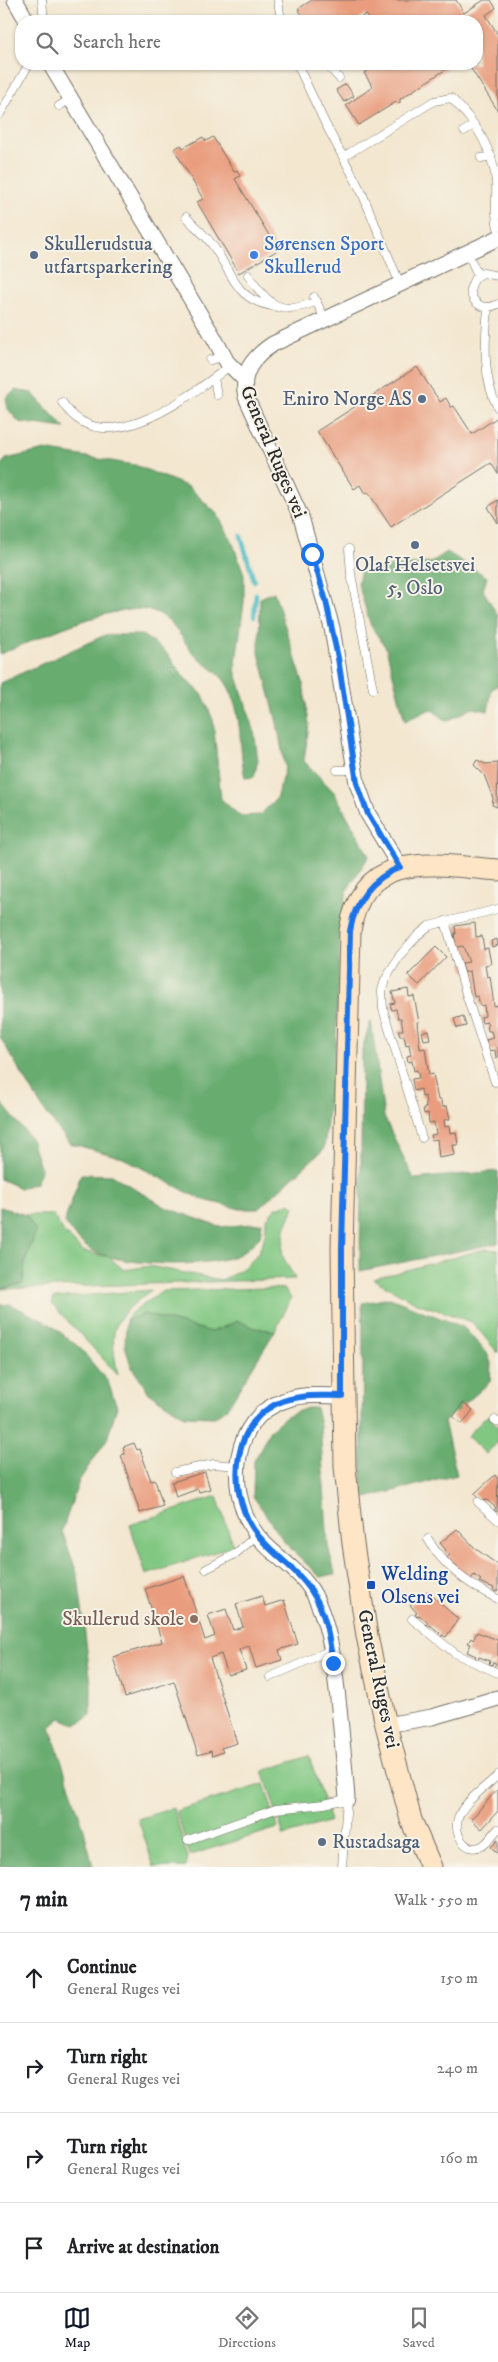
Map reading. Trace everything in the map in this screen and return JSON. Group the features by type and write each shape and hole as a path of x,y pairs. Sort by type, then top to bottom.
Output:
{"main road":[{"path":"400,867 417,864 498,870"},
{"name":"General Ruges vei","path":"400,867 374,882 359,902 351,921 347,985 342,1248 342,1396 345,1467 353,1544 367,1636 386,1725 411,1820 431,1867"}],"street":[{"path":"15,0 24,15"},
{"name":"General Ruges vei","path":"52,70 65,102 213,336 221,361 244,379 246,397 294,498 321,582 338,658 354,770 368,814 400,867"},
{"path":"244,379 252,362 266,349 498,238"},
{"name":"General Ruges vei","path":"342,1396 311,1395 294,1397 267,1409 247,1431 238,1466 240,1500 257,1535 308,1584 317,1599 323,1616 331,1650 347,1799"},
{"path":"386,1725 432,1717 498,1698"}],"lane":[{"path":"42,0 43,15"},
{"path":"278,0 280,15"},
{"path":"0,114 26,70"},
{"path":"300,70 362,193 400,284"},
{"path":"332,70 340,78"},
{"path":"343,157 434,101 451,98 466,113 491,156 496,182 498,228"},
{"path":"464,131 474,125"},
{"path":"481,158 491,156"},
{"path":"186,217 210,242 246,296 261,306 294,309 316,299 326,319"},
{"path":"467,252 478,275"},
{"path":"498,276 489,273 478,275 471,283 471,297 478,305 488,308 498,304"},
{"path":"248,275 263,295 278,308"},
{"path":"488,308 486,335 488,383 498,408"},
{"path":"217,395 214,378 221,361"},
{"path":"62,402 73,417 90,426 123,428 170,407 214,378"},
{"path":"349,549 351,574 373,689"},
{"path":"336,770 354,770"},
{"path":"422,1138 383,1009 382,990 385,980 400,955 429,926 498,909"},
{"path":"445,921 466,994 495,1082"},
{"path":"175,1472 214,1464 238,1466"},
{"path":"478,1502 498,1520"},
{"path":"206,1569 235,1554 257,1535"},
{"path":"428,1539 440,1556 465,1579 498,1599"},
{"path":"412,1619 456,1654 498,1673"},
{"path":"270,1677 331,1650"},
{"path":"498,1775 463,1809 457,1827 462,1842 469,1848 476,1848 484,1844 498,1829"},
{"path":"188,1840 276,1809 324,1804 347,1799 342,1867"}],"green space":[{"path":"16,390 32,393 65,428 19,422 8,409 6,397"},
{"path":"45,450 135,465 189,487 217,514 232,541 244,574 244,602 235,670 254,730 258,760 254,777 245,778 237,714 230,690 220,675 194,654 176,629 163,616 148,610 129,610 106,614 58,630 0,654 0,466 6,459"},
{"path":"447,552 487,577 483,590 498,616 498,685 492,689 488,711 473,708 447,721 431,709 405,721 386,648 371,626 358,584 361,569 430,563"},
{"path":"274,592 303,682 309,724 304,761 334,792 369,856 347,890 340,934 336,1041 324,1149 258,1209 240,1209 200,1199 123,1158 69,1143 43,1109 0,1037 0,683 105,635 142,635 165,651 184,677 203,695 213,720 221,799 240,816 260,815 276,799 285,768 277,723 259,653 260,598"},
{"path":"371,1020 384,1117 414,1179 498,1171 498,1243 360,1271 362,1050"},
{"path":"0,1101 31,1139 41,1170 36,1183 20,1188 0,1179"},
{"path":"81,1174 112,1175 167,1208 220,1227 262,1223 260,1237 240,1254 226,1259 207,1262 163,1264 119,1259 101,1254 85,1246 64,1223"},
{"path":"291,1203 294,1207 285,1229 282,1255 295,1279 0,1289 23,1284 25,1262 36,1232 26,1215 53,1215 63,1231 82,1251 109,1257 124,1270 149,1266 221,1280 240,1270 254,1258 263,1241 266,1220 276,1208"},
{"path":"0,1207 26,1215 36,1231 25,1262 23,1284 0,1288"},
{"path":"485,1249 498,1250 498,1353 472,1322 417,1303 373,1279"},
{"path":"285,1289 291,1299 275,1331 255,1328 238,1321 212,1332 144,1314 126,1320 131,1313 163,1291"},
{"path":"151,1290 128,1309 116,1325 113,1345 118,1375 52,1304 54,1298"},
{"path":"390,1298 463,1327 487,1353 491,1363 490,1382 444,1422 457,1475 362,1499 362,1303"},
{"path":"10,1304 50,1324 80,1348 108,1382 117,1407 107,1439 79,1481 62,1531 78,1576 91,1684 91,1715 76,1725 61,1718 50,1727 83,1826 93,1867 0,1867 0,1305"},
{"path":"144,1314 212,1332 238,1321 255,1328 275,1331 228,1407 215,1417 184,1416 149,1393 131,1366 125,1345 126,1320"},
{"path":"307,1408 316,1408 320,1425 328,1546 335,1574 320,1577 285,1543 253,1496 254,1461 270,1430 286,1416"},
{"path":"488,1415 498,1427 498,1442 486,1454 467,1436"},
{"path":"217,1496 233,1546 146,1575 130,1525"},
{"path":"309,1756 330,1821 284,1836 263,1771"},
{"path":"264,1784 278,1828 190,1855 176,1811"},
{"path":"173,1808 188,1858 186,1867 154,1867 138,1819"}],"building":[{"path":"312,0 456,0 464,13 484,0 491,0 496,8 486,15 498,35 498,111 472,70 483,70 483,15 302,15 298,9"},
{"path":"369,70 445,70 400,99 400,103 396,102 359,125 346,105 373,87 364,73"},
{"path":"346,84 354,96 344,102 336,90"},
{"path":"203,137 206,141 213,137 234,172 237,170 240,176 235,179 278,250 239,273 197,202 203,199 174,149 181,145 183,148"},
{"path":"417,367 440,402 446,398 451,407 454,406 472,434 498,417 498,474 491,463 391,527 368,492 365,494 360,485 354,489 317,431"},
{"path":"498,500 498,523 488,507"},
{"path":"477,760 485,764 498,763 497,807 492,805 493,798 484,775 474,765"},
{"path":"475,923 476,937 482,936 484,949 488,948 491,964 485,965 487,977 490,976 494,1006 498,1005 498,1057 496,1058 495,1050 488,1051 486,1040 493,1038 491,1031 488,1031 487,1022 482,1023 481,1017 485,1016 484,1005 480,1006 478,996 474,997 470,971 464,972 462,963 469,962 463,946 456,947 455,926"},
{"path":"497,939 498,945 492,947 491,941"},
{"path":"436,947 446,957 419,985 408,975"},
{"path":"408,989 409,997 414,996 419,1022 417,1022 420,1049 425,1048 429,1075 433,1074 438,1100 441,1100 442,1107 447,1106 450,1119 444,1120 445,1127 449,1126 450,1133 456,1132 458,1145 453,1145 455,1155 439,1158 437,1139 432,1140 431,1135 436,1134 434,1122 429,1123 428,1113 424,1114 423,1108 426,1108 425,1096 422,1097 421,1089 414,1091 412,1079 419,1078 417,1070 414,1071 412,1061 408,1062 407,1056 411,1055 409,1044 406,1045 404,1036 400,1036 398,1030 403,1030 401,1018 398,1018 396,1009 392,1010 390,1004 395,1003 392,992"},
{"path":"463,1016 466,1026 457,1028 454,1019"},
{"path":"428,1030 430,1039 424,1040 422,1032"},
{"path":"463,1403 473,1410 462,1424 453,1417"},
{"path":"134,1443 137,1450 140,1449 151,1481 155,1480 163,1506 140,1513 121,1455 125,1454 123,1447"},
{"path":"205,1472 210,1489 199,1492 198,1489 176,1497 172,1482"},
{"path":"495,1475 498,1479 497,1512 494,1510 496,1508 487,1500 481,1501 474,1494"},
{"path":"457,1529 476,1549 498,1565 498,1590 496,1592 493,1590 494,1588 479,1582 481,1580 474,1575 471,1579 446,1558 450,1555 444,1552 446,1550 440,1543"},
{"path":"184,1576 205,1640 215,1636 208,1615 226,1609 233,1630 243,1627 236,1604 262,1596 265,1606 284,1600 298,1644 279,1650 282,1660 256,1668 249,1646 239,1649 246,1670 228,1675 221,1654 210,1658 237,1743 221,1748 223,1752 212,1756 211,1751 198,1755 174,1681 125,1697 113,1657 162,1642 145,1589"},
{"path":"427,1591 458,1619 446,1637 438,1635 440,1633 430,1625 428,1627 426,1625 428,1623 419,1615 417,1617 415,1614 417,1613 410,1605"},
{"path":"477,1632 498,1640 498,1669 494,1668 496,1663 489,1664 490,1661 479,1657 478,1660 475,1658 476,1656 467,1652 471,1644 468,1643 471,1638 473,1640"},
{"path":"498,1789 498,1811 482,1829 471,1819"},
{"path":"498,1840 498,1854 491,1847"}],"waterway":[{"path":"241,536 254,581"},
{"path":"254,616 256,594"}],"place":[{"name":"Skullerudstua utfartsparkering","path":"34,255"},
{"name":"Sørensen Sport Skullerud","path":"254,255"},
{"name":"Eniro Norge AS","path":"422,399"},
{"name":"Olaf Helsetsvei 5, Oslo","path":"415,545"},
{"name":"Welding Olsens vei","path":"371,1585"},
{"name":"Skullerud skole","path":"194,1619"},
{"name":"Rustadsaga","path":"322,1842"}],"route":[{"path":"312,554 326,601 338,658 345,697 352,764 357,783 368,814 400,867 374,882 359,902 351,921 347,985 344,1142 342,1396 311,1395 294,1397 280,1401 267,1409 247,1431 241,1447 237,1483 240,1500 251,1527 263,1542 308,1584 317,1599 328,1635 333,1663"}]}
